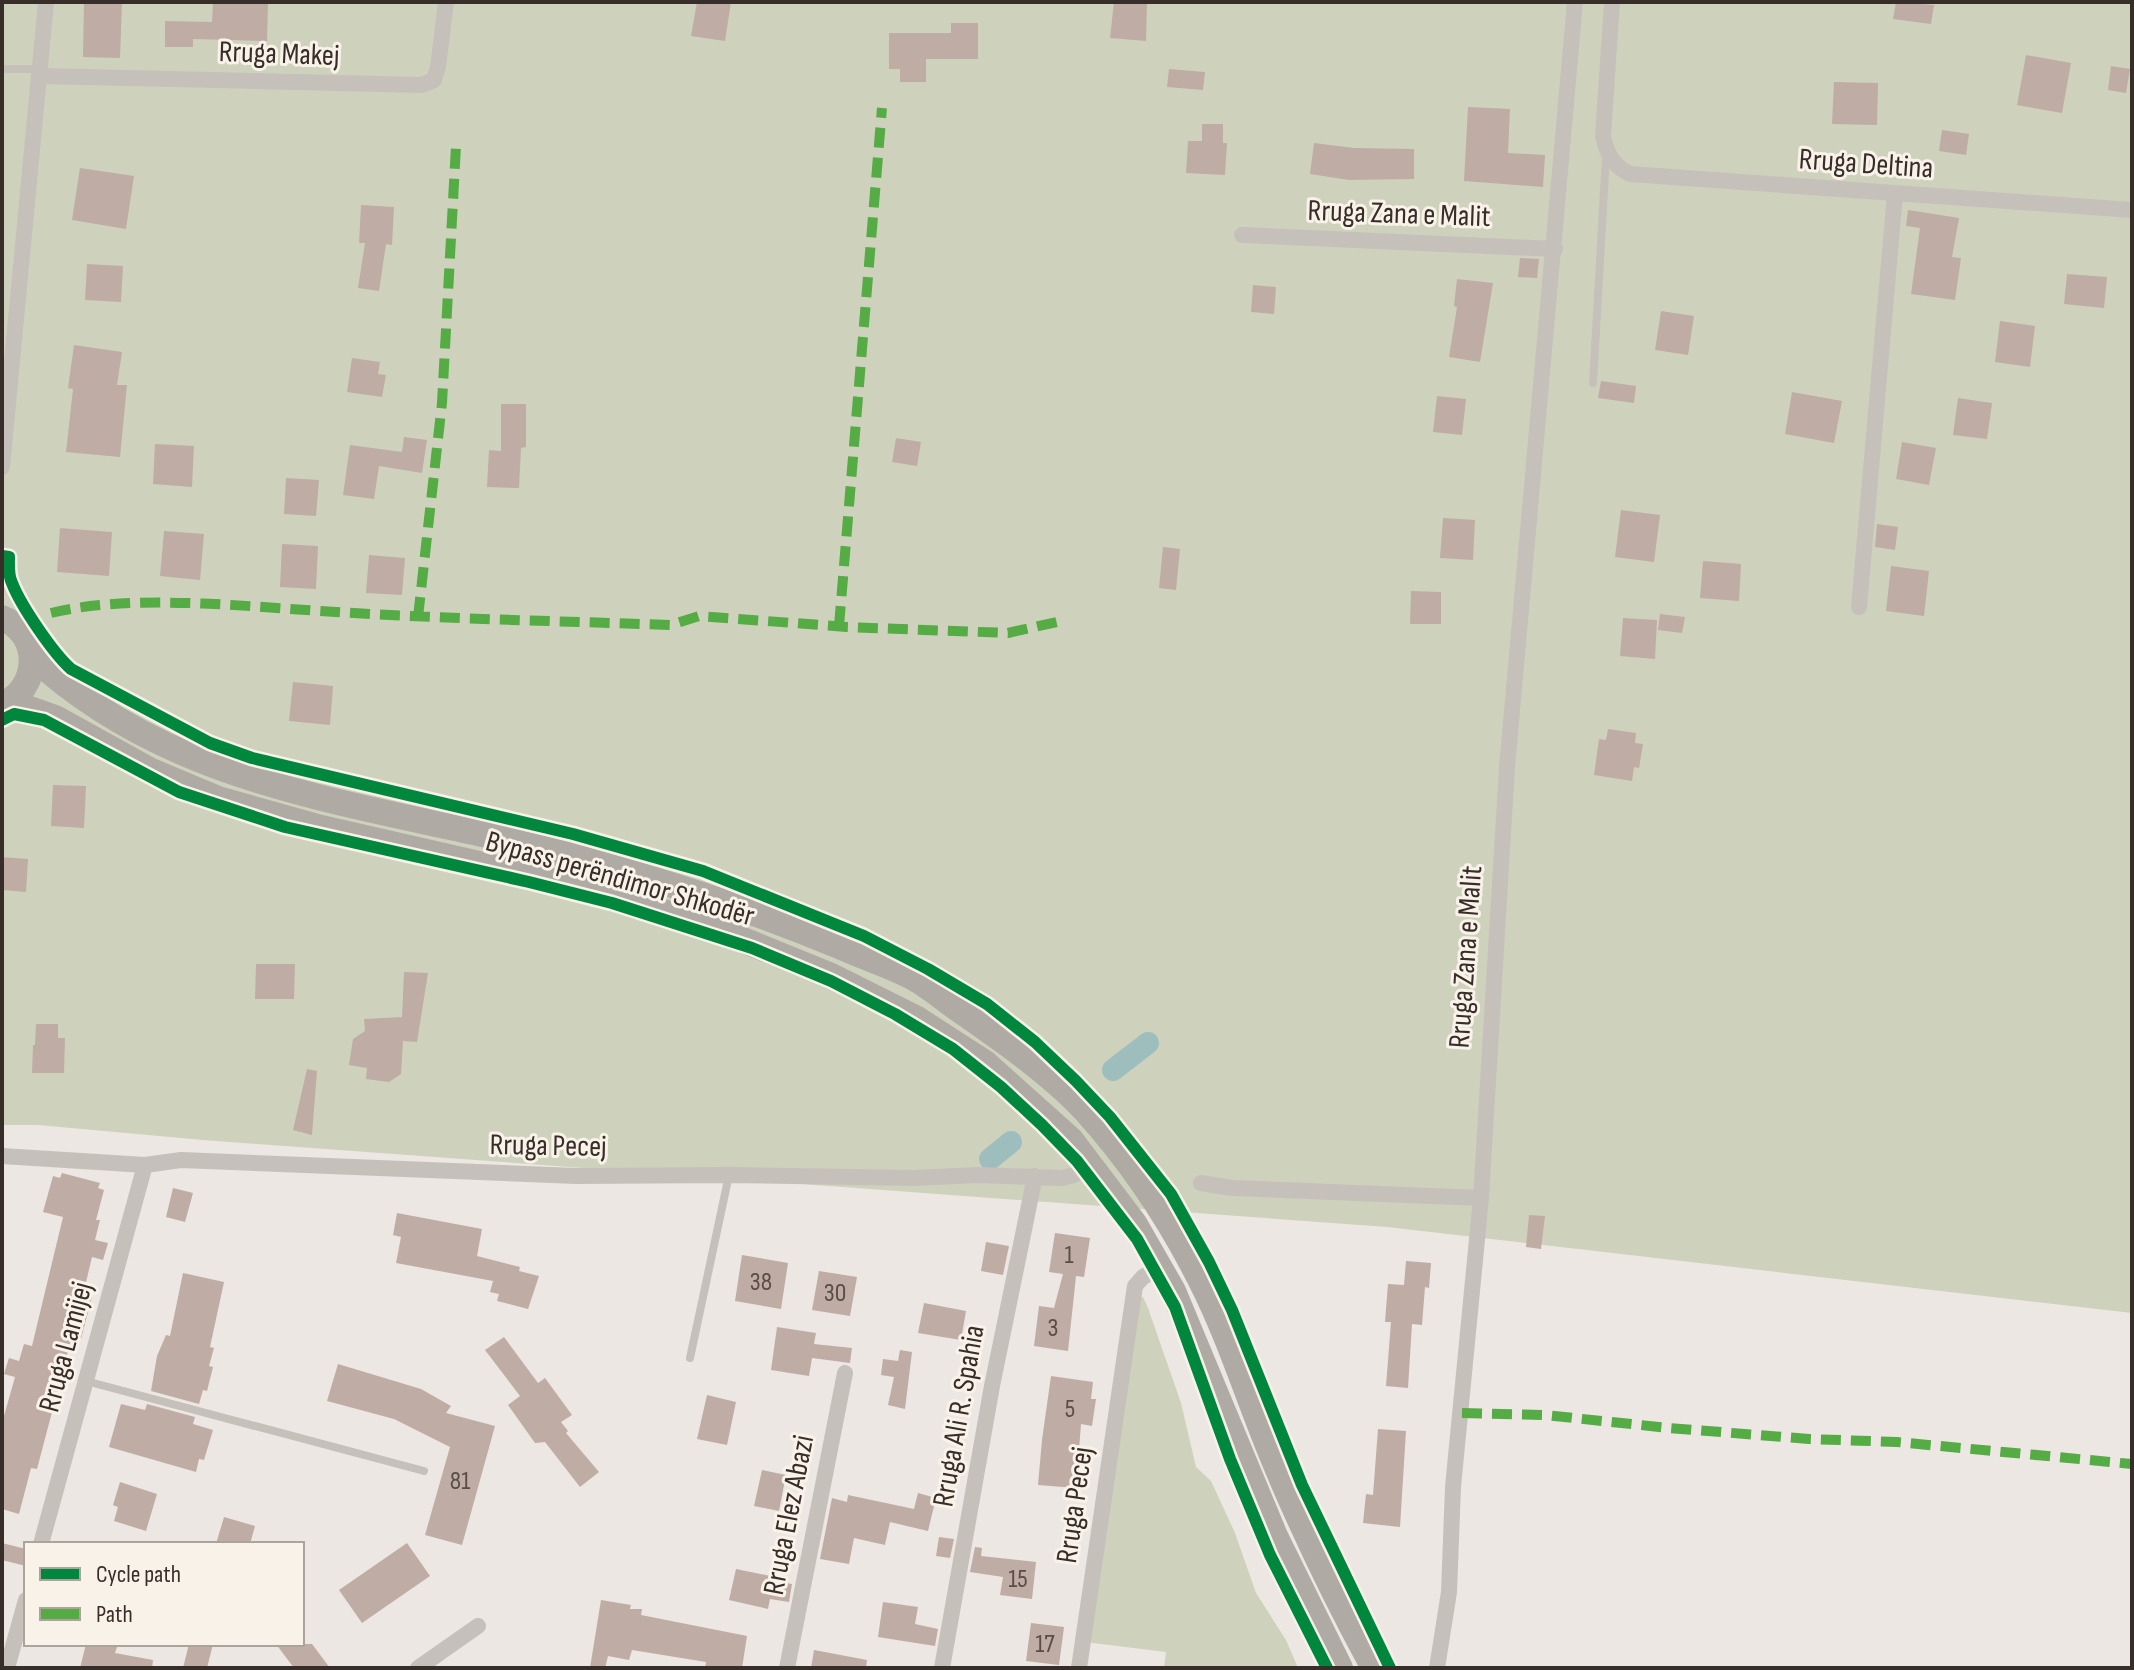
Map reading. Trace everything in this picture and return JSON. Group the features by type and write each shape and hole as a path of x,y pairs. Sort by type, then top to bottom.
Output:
{"highway":[{"name":"Bypass perëndimor Shkodër","path":"2,618 18,628 26,638 32,656 31,673 26,685 6,704"},
{"name":"Bypass perëndimor Shkodër","path":"32,656 69,689 139,733 189,757 248,779 530,845 681,886 805,932 915,978 1006,1042 1082,1107 1146,1185 1170,1224 1201,1281 1276,1465 1344,1612 1374,1668"},
{"name":"Bypass perëndimor Shkodër","path":"6,704 55,718 149,770 218,799 307,824 536,877 652,908 723,932 829,975 917,1019 985,1063 1071,1140 1134,1223 1160,1267 1198,1347 1275,1536 1340,1668"}],"street":[{"path":"2,467 42,73 46,2"},
{"name":"Rruga Makej","path":"42,73 422,85 434,80 438,67 446,2"},
{"name":"Rruga Zana e Malit","path":"1437,1668 1449,1592 1453,1487 1481,1198 1507,767 1575,2"},
{"path":"1606,151 1603,110 1612,2"},
{"name":"Rruga Deltina","path":"1606,151 1621,170 1650,177 2132,210"},
{"path":"1859,607 1895,194"},
{"name":"Rruga Zana e Malit","path":"1242,235 1555,249"},
{"name":"Rruga Pecej","path":"2,1156 145,1165 181,1160 576,1176 1062,1178 1090,1165"},
{"name":"Rruga Lamijej","path":"42,1542 145,1165"},
{"name":"Rruga Ali R. Spahia","path":"942,1668 992,1386 1035,1176"},
{"path":"1201,1183 1232,1188 1481,1198"},
{"name":"Rruga Pecej","path":"1079,1668 1135,1286 1160,1267"},
{"name":"Rruga Elez Abazi","path":"787,1668 845,1373"},
{"path":"7,1668 24,1607"},
{"path":"418,1668 478,1626"}],"lane":[{"path":"2,69 42,73"},
{"path":"1593,383 1606,151"},
{"path":"690,1358 729,1175"},
{"path":"86,1381 424,1471"}],"green space":[{"path":"2,2 2132,2 2132,1313 1387,1227 203,1140 38,1125 2,1125"},
{"path":"1138,1296 1143,1297 1148,1308 1181,1403 1196,1467 1211,1481 1235,1533 1256,1593 1286,1640 1298,1668 1164,1668 1166,1652 1085,1642"}],"building":[{"path":"84,2 122,2 120,58 83,57"},
{"path":"213,2 268,2 267,41 193,39 193,47 165,47 165,21 212,22"},
{"path":"697,2 731,2 725,41 691,36"},
{"path":"1114,2 1147,2 1146,41 1110,38"},
{"path":"1896,2 1934,5 1931,24 1893,19"},
{"path":"951,23 978,23 978,59 926,59 926,82 900,82 900,69 889,69 889,33 951,33"},
{"path":"2026,55 2071,63 2062,113 2017,105"},
{"path":"2111,66 2130,69 2126,93 2108,90"},
{"path":"1169,69 1205,72 1203,90 1167,87"},
{"path":"1834,82 1878,83 1877,125 1832,124"},
{"path":"1468,107 1510,109 1508,153 1545,155 1543,187 1464,181"},
{"path":"1202,124 1223,124 1223,143 1227,143 1225,175 1186,173 1188,141 1202,141"},
{"path":"1942,130 1969,134 1966,155 1939,151"},
{"path":"1314,143 1354,148 1414,149 1414,179 1349,180 1310,174"},
{"path":"80,168 134,176 126,229 72,220"},
{"path":"361,205 394,207 392,245 386,244 379,291 358,288 365,243 359,243"},
{"path":"1908,210 1959,218 1952,257 1961,258 1955,300 1911,294 1920,228 1906,226"},
{"path":"1520,258 1539,259 1537,278 1518,277"},
{"path":"87,264 123,266 121,302 85,300"},
{"path":"2067,274 2107,277 2104,308 2064,304"},
{"path":"1457,279 1493,283 1480,362 1449,357 1457,307 1454,306"},
{"path":"1253,285 1276,287 1274,314 1251,312"},
{"path":"1661,311 1694,316 1688,355 1655,350"},
{"path":"2000,321 2035,326 2030,367 1995,362"},
{"path":"74,345 122,352 117,385 127,385 120,457 66,452 73,389 68,388"},
{"path":"352,358 380,362 378,374 386,375 382,397 347,392"},
{"path":"1601,381 1636,386 1634,403 1598,398"},
{"path":"1792,392 1842,401 1834,443 1785,434"},
{"path":"1437,396 1466,399 1462,435 1433,432"},
{"path":"1958,398 1992,403 1987,439 1953,435"},
{"path":"501,404 526,404 526,447 521,448 519,488 487,487 489,450 501,451"},
{"path":"404,437 427,440 422,473 379,466 374,499 343,495 350,445 402,452"},
{"path":"896,438 921,442 917,466 892,462"},
{"path":"1902,442 1936,448 1929,485 1896,479"},
{"path":"155,444 194,446 192,487 153,484"},
{"path":"286,478 319,480 316,516 284,514"},
{"path":"1621,510 1660,515 1654,562 1615,557"},
{"path":"1443,518 1475,520 1473,560 1440,558"},
{"path":"1877,524 1898,527 1895,550 1875,547"},
{"path":"60,528 112,532 109,576 57,572"},
{"path":"164,531 204,534 200,580 160,576"},
{"path":"282,544 318,546 316,589 280,587"},
{"path":"1163,547 1180,549 1176,590 1159,588"},
{"path":"369,555 405,558 402,595 366,593"},
{"path":"1703,561 1741,564 1739,601 1700,598"},
{"path":"1891,566 1929,571 1924,616 1886,611"},
{"path":"1411,591 1441,592 1441,624 1410,624"},
{"path":"1660,614 1685,617 1682,633 1658,630"},
{"path":"1623,618 1657,620 1655,659 1620,656"},
{"path":"293,682 333,686 330,725 289,721"},
{"path":"1608,729 1636,733 1635,743 1643,744 1639,768 1634,767 1632,781 1594,775 1599,739 1606,740"},
{"path":"53,785 86,786 84,828 51,826"},
{"path":"2,857 28,859 26,892 2,890"},
{"path":"256,964 295,964 294,999 255,999"},
{"path":"404,972 428,973 417,1042 403,1041 401,1074 389,1082 366,1079 367,1068 349,1065 353,1039 365,1031 364,1019 402,1017"},
{"path":"36,1024 58,1024 58,1038 65,1038 64,1073 32,1073"},
{"path":"307,1069 317,1071 312,1135 293,1130"},
{"path":"62,1173 100,1183 98,1188 104,1190 96,1220 100,1220 95,1240 108,1243 103,1260 92,1257 83,1295 92,1297 81,1339 72,1336 37,1469 31,1468 19,1514 2,1509 2,1423 15,1377 4,1374 9,1358 19,1361 24,1344 32,1346 63,1217 43,1212 53,1176 60,1178"},
{"path":"173,1188 193,1193 185,1222 166,1217"},
{"path":"397,1213 482,1229 477,1256 520,1267 519,1271 539,1276 528,1309 497,1301 499,1294 490,1292 493,1281 396,1263 401,1237 393,1235"},
{"path":"1529,1215 1545,1216 1541,1249 1526,1247"},
{"path":"1055,1233 1090,1238 1084,1277 1076,1276 1068,1351 1034,1346 1039,1306 1054,1308 1063,1274 1049,1272"},
{"path":"986,1242 1009,1246 1003,1275 981,1271"},
{"path":"742,1255 788,1263 781,1309 735,1301"},
{"path":"1406,1261 1431,1263 1429,1288 1425,1287 1422,1325 1412,1324 1408,1388 1386,1386 1391,1322 1385,1322 1388,1284 1404,1285"},
{"path":"819,1271 857,1277 850,1316 812,1310"},
{"path":"183,1273 224,1282 210,1347 214,1348 209,1366 213,1367 207,1391 203,1390 199,1404 151,1391 157,1356 166,1335 170,1336"},
{"path":"924,1303 966,1311 961,1340 918,1333"},
{"path":"777,1327 816,1333 814,1344 852,1348 850,1363 812,1358 809,1376 771,1370"},
{"path":"504,1337 538,1383 545,1378 572,1415 561,1422 568,1431 566,1433 599,1472 580,1487 545,1442 535,1443 508,1405 520,1396 485,1350"},
{"path":"900,1350 912,1352 905,1409 888,1405 894,1377 881,1375 883,1359 898,1361"},
{"path":"338,1364 421,1389 451,1406 446,1413 495,1426 462,1545 425,1535 450,1447 394,1419 327,1401"},
{"path":"1051,1376 1093,1382 1091,1399 1096,1399 1092,1426 1081,1424 1076,1488 1038,1485"},
{"path":"707,1395 736,1402 727,1445 697,1439"},
{"path":"121,1404 145,1410 147,1404 195,1417 193,1424 213,1430 204,1460 199,1459 196,1472 109,1447"},
{"path":"1378,1429 1406,1431 1400,1527 1363,1523 1366,1494 1373,1495"},
{"path":"762,1470 786,1475 779,1511 754,1506"},
{"path":"120,1482 157,1494 146,1531 114,1521 118,1507 113,1505"},
{"path":"918,1493 936,1498 928,1531 890,1522 885,1545 854,1538 849,1564 820,1559 832,1498 847,1502 848,1495 914,1509"},
{"path":"224,1517 255,1526 251,1542 217,1542"},
{"path":"939,1537 954,1539 950,1558 936,1556"},
{"path":"2,1543 24,1548 24,1566 2,1560"},
{"path":"407,1543 430,1576 362,1623 339,1590"},
{"path":"975,1547 982,1548 981,1556 1036,1562 1032,1599 1000,1595 1003,1577 970,1572"},
{"path":"736,1569 792,1584 789,1602 770,1599 768,1609 729,1600"},
{"path":"601,1600 631,1605 630,1609 642,1609 641,1615 747,1636 742,1668 705,1668 706,1662 632,1650 629,1660 608,1656 605,1668 590,1668"},
{"path":"883,1602 918,1607 915,1624 938,1629 935,1646 878,1637"},
{"path":"1031,1623 1064,1627 1059,1665 1026,1661"},
{"path":"312,1644 330,1668 294,1668 278,1646"},
{"path":"86,1646 117,1646 115,1653 153,1660 152,1668 80,1668"},
{"path":"188,1646 212,1646 207,1668 183,1668"},
{"path":"814,1650 867,1660 866,1668 811,1668"}],"waterway":[{"path":"1113,1070 1148,1043"},
{"path":"990,1159 1011,1142"}],"marked path":[{"path":"839,626 882,108"},
{"path":"418,617 442,403 456,146"},
{"path":"51,613 118,604 192,603 420,616 671,625 699,616 847,627 1008,633 1061,621"},
{"path":"1462,1413 1545,1415 1669,1428 1897,1442 2132,1464"}],"cycle path":[{"path":"2,556 9,557 11,580 30,616 71,669 210,743 252,758 573,834 703,871 864,936 987,1004 1035,1042 1110,1117 1171,1194 1232,1310 1302,1485 1390,1668"},
{"path":"2,720 14,714 44,720 179,792 285,827 612,903 752,948 831,981 953,1049 1001,1087 1077,1161 1137,1239 1175,1307 1230,1459 1270,1555 1327,1668"}]}
